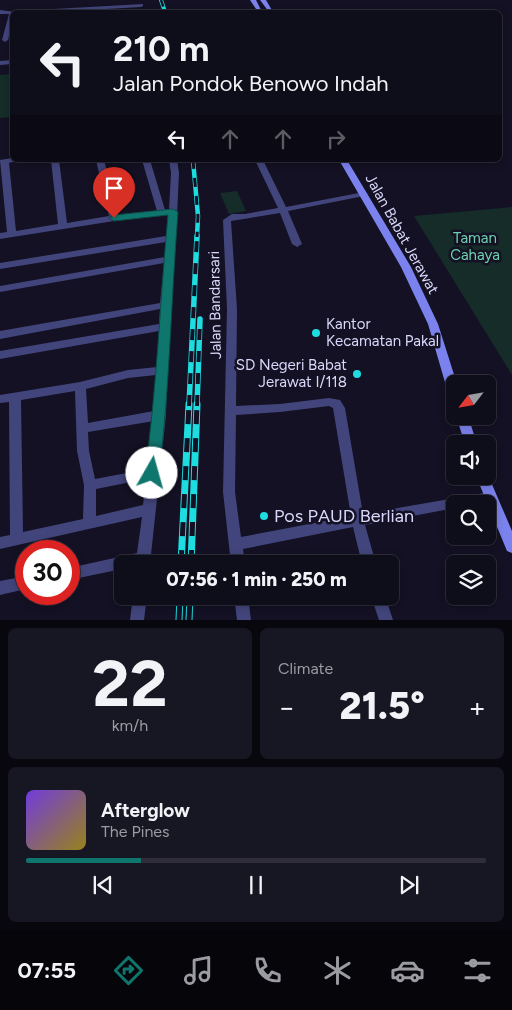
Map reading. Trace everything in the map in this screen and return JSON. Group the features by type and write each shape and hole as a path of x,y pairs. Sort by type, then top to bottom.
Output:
{"main road":[{"name":"Jalan Babat Jerawat","path":"344,162 406,267 430,317 448,375"},
{"path":"496,511 512,547"}],"street":[{"path":"102,10 141,2"},
{"path":"2,40 10,18"},
{"path":"0,24 9,24"},
{"path":"2,162 12,234"},
{"path":"55,162 63,226"},
{"path":"100,162 114,218"},
{"path":"144,555 160,415 165,305 171,238 168,212 147,162"},
{"path":"168,212 175,173 173,162"},
{"path":"260,162 297,244"},
{"name":"Jalan Bandarsari","path":"237,555 231,516 229,446 232,309 227,220 232,217 283,210 364,194"},
{"path":"0,236 114,218 168,212"},
{"path":"0,266 171,238"},
{"path":"0,288 169,262"},
{"path":"0,294 169,262"},
{"path":"0,335 165,305"},
{"path":"0,355 164,327"},
{"path":"0,399 80,386 128,374 161,370"},
{"path":"80,386 83,451 90,485 89,522"},
{"path":"15,397 17,540 148,510"},
{"path":"230,411 280,408 329,402 336,403 339,408 358,522 367,555"},
{"path":"83,428 160,415"},
{"path":"90,485 152,473"},
{"path":"236,544 358,522 446,503"},
{"path":"0,543 15,540"},
{"path":"80,572 114,566"},
{"path":"0,588 15,585"},
{"path":"137,620 139,605"},
{"path":"242,605 244,620"},
{"path":"381,605 386,620"}],"green space":[{"path":"10,74 10,117 0,118 0,75"},
{"path":"237,191 246,211 229,214 220,193"},
{"name":"Taman Cahaya","path":"512,207 512,375 414,216"}],"railway":[{"path":"161,0 164,10"},
{"path":"193,162 198,216 197,237"},
{"path":"189,406 197,236"},
{"path":"197,406 200,319"},
{"path":"181,555 189,404"},
{"path":"191,555 197,404"},
{"path":"179,620 180,605"},
{"path":"189,620 190,605"}],"place":[{"name":"Kantor Kecamatan Pakal","path":"316,333"},
{"name":"SD Negeri Babat Jerawat I/118","path":"357,374"},
{"name":"Pos PAUD Berlian","path":"264,516"}],"route":[{"path":"114,218 173,212 165,305 160,415 152,473"}]}
